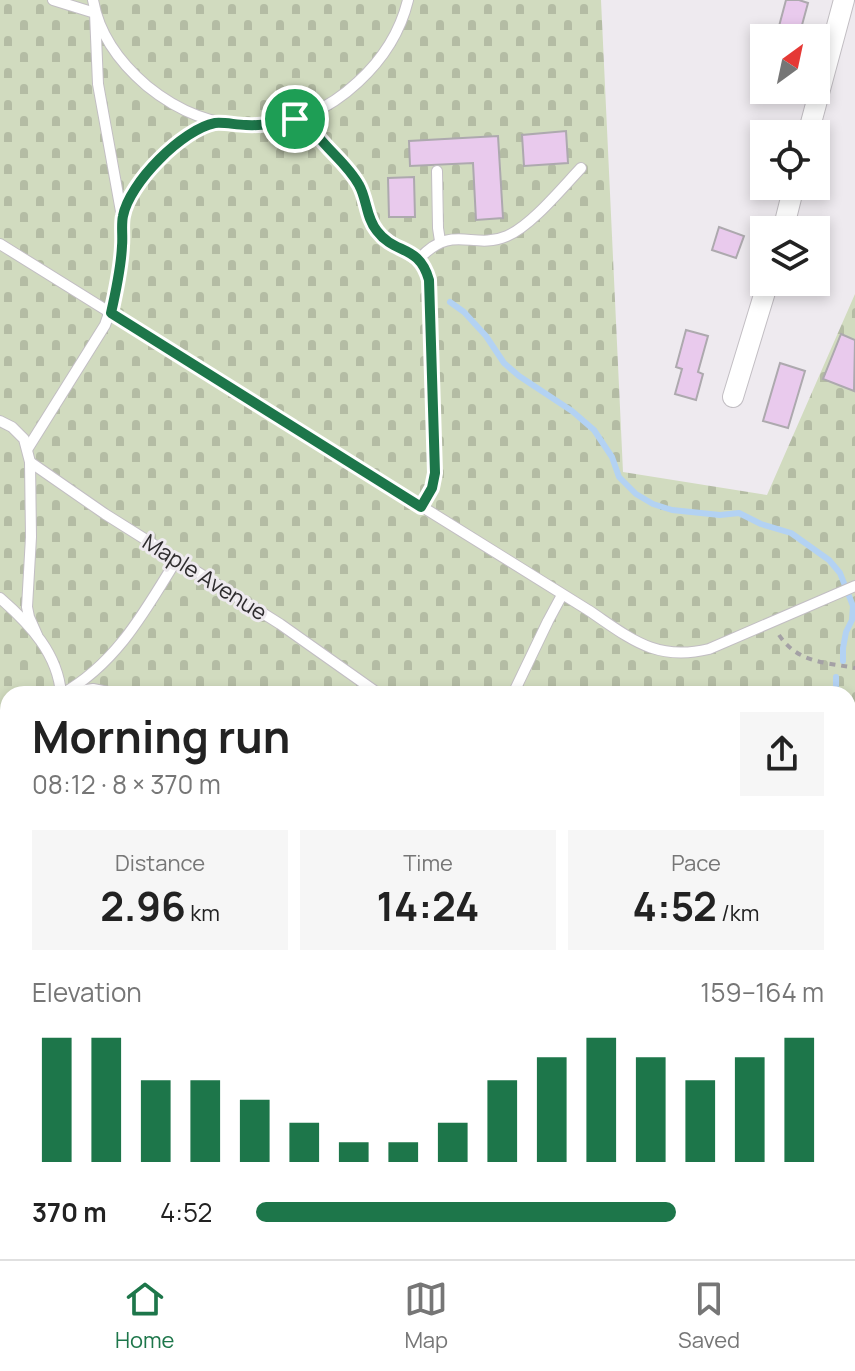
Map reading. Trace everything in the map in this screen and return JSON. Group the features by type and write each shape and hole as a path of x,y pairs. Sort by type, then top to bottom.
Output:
{"street":[{"path":"812,120 844,0"},
{"path":"733,397 764,296"}],"lane":[{"path":"53,0 95,13 109,44 127,67 167,101 193,115 220,123 262,125 306,116 342,96 376,64 397,31 408,0"},
{"path":"28,448 111,313 121,259 122,217 98,84 93,0"},
{"path":"306,116 314,132 355,179 378,233 419,259 429,280 435,473 432,488 421,507"},
{"path":"122,217 133,192 160,160 193,133 220,123"},
{"path":"419,259 440,241 491,239 509,235 526,225 581,168"},
{"path":"437,171 440,241"},
{"path":"0,244 650,647 675,653 709,649 855,586"},
{"path":"0,421 19,432 28,448 31,537 27,607 37,635 57,670 60,686"},
{"name":"Maple Avenue","path":"30,462 105,514 280,624 368,686"},
{"path":"75,686 92,675 116,651 138,623 177,559"},
{"path":"517,686 562,595"},
{"path":"0,598 37,635"}],"path":[{"path":"772,622 786,646 796,653 809,660 855,668"}],"green space":[{"path":"0,0 601,0 623,472 767,495 855,294 855,686 0,686"}],"building":[{"path":"786,0 808,3 802,24 780,24"},
{"path":"566,131 568,163 524,166 522,135"},
{"path":"498,136 503,218 476,220 473,163 410,166 409,141"},
{"path":"414,177 415,217 389,217 388,178"},
{"path":"719,227 744,236 736,258 712,250"},
{"path":"686,330 708,336 698,372 703,374 696,400 675,394 682,369 676,367"},
{"path":"841,334 855,340 854,391 823,379"},
{"path":"780,363 805,371 788,428 763,421"}],"waterway":[{"path":"450,302 486,336 504,363 594,430 612,457 619,477 636,494 672,510 720,515 739,513 791,533 829,560 840,573 853,606 843,661"},
{"path":"836,677 836,686"}],"route":[{"path":"306,116 314,132 355,179 378,233 419,259 427,273 435,473 432,488 421,507 111,313 121,259 122,217 133,192 150,170 182,140 201,128 220,123 247,126 295,119 306,116"}]}
